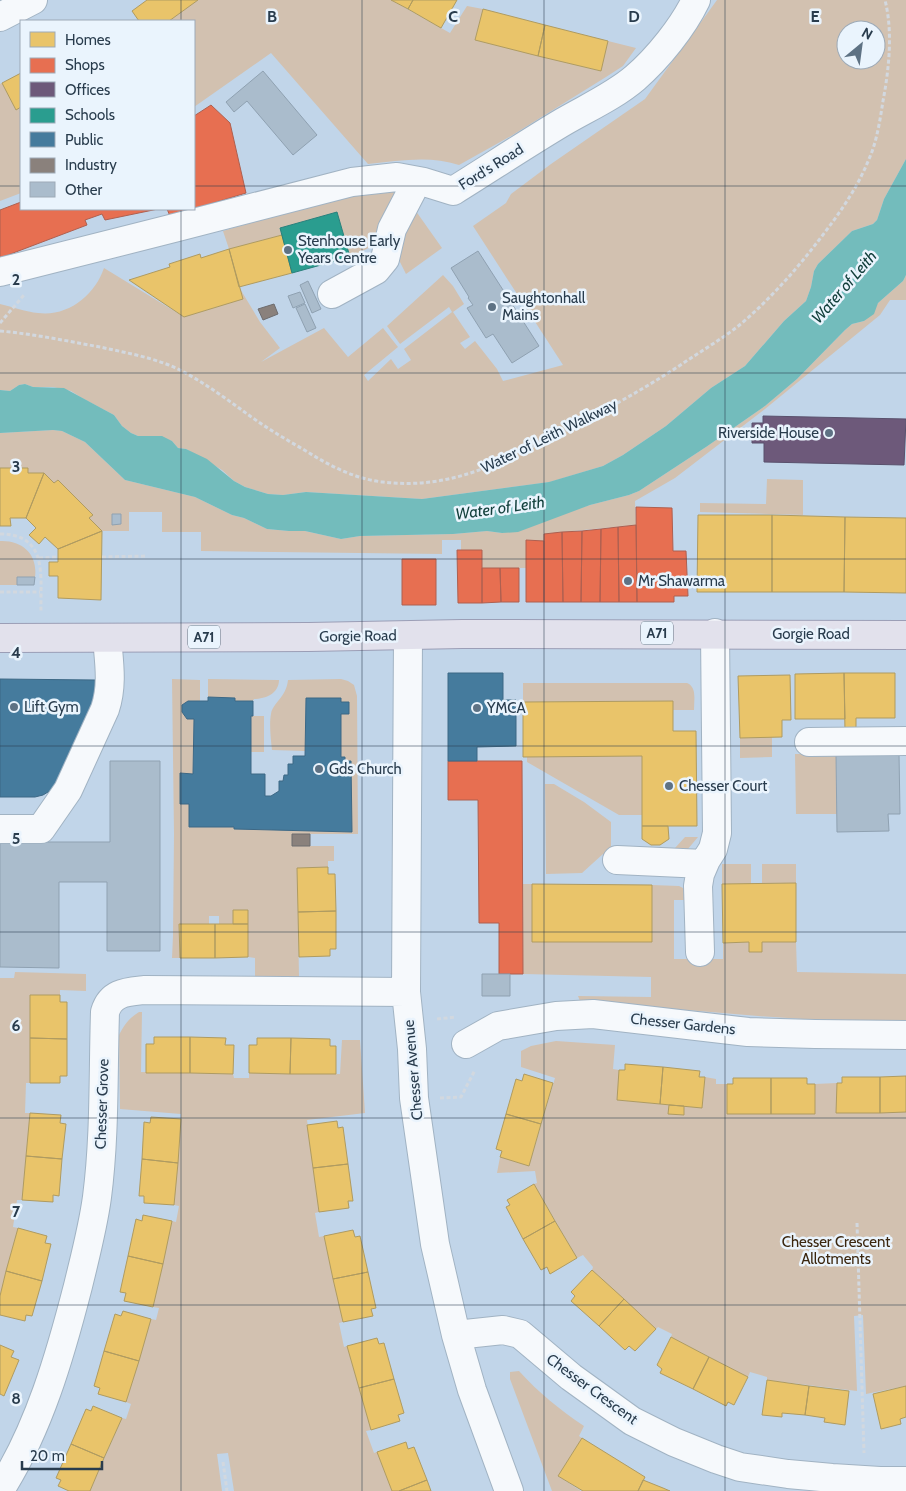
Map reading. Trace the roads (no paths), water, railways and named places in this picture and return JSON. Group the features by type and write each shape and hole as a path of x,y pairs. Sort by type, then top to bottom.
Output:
{"main road":[{"name":"Gorgie Road","path":"0,638 715,633 906,635"}],"street":[{"path":"0,17 33,0"},
{"name":"Ford's Road","path":"0,272 352,182 396,177 453,191 564,121 615,92 634,78 651,63 696,0"},
{"path":"332,294 376,270 385,259 392,229 417,181"},
{"path":"697,937 700,874 713,849 724,807 715,633"},
{"name":"Chesser Avenue","path":"408,636 406,992 412,1049 414,1098 434,1244 456,1335 472,1390 509,1491"},
{"path":"0,829 41,829 68,790 105,709 108,698 110,678 107,638"},
{"path":"809,742 906,741"},
{"path":"617,860 704,864"},
{"name":"Chesser Grove","path":"0,1490 28,1437 50,1381 64,1338 86,1251 97,1198 101,1149 105,1012 111,999 130,991 145,990 406,992"},
{"name":"Chesser Gardens","path":"466,1044 498,1026 533,1019 594,1014 748,1032 906,1035"},
{"name":"Chesser Crescent","path":"456,1335 503,1330 520,1334 571,1377 632,1421 674,1442 740,1467 831,1485 906,1481"}],"water":[{"name":"Water of Leith","path":"906,159 906,275 903,281 878,303 874,314 864,321 852,324 797,379 765,406 639,491 590,505 518,532 502,533 487,531 453,534 360,536 341,539 305,531 267,529 195,497 125,480 85,442 62,431 0,433 0,390 10,391 19,385 25,384 33,387 64,388 114,415 122,426 131,433 138,436 162,436 172,441 178,448 186,449 207,459 234,481 245,487 268,494 283,495 306,492 422,499 549,482 603,466 666,426 711,388 745,366 784,321 806,301 814,271 818,264 852,231 873,224 877,220 884,199"}],"place":[{"name":"Stenhouse Early Years Centre","path":"288,250"},
{"name":"Saughtonhall Mains","path":"492,307"},
{"name":"Riverside House","path":"829,433"},
{"name":"Mr Shawarma","path":"628,581"},
{"name":"Lift Gym","path":"14,707"},
{"name":"YMCA","path":"477,708"},
{"name":"Gds Church","path":"319,769"},
{"name":"Chesser Court","path":"669,786"}],"park label":[{"name":"Chesser Crescent Allotments","path":"836,1250"}]}
